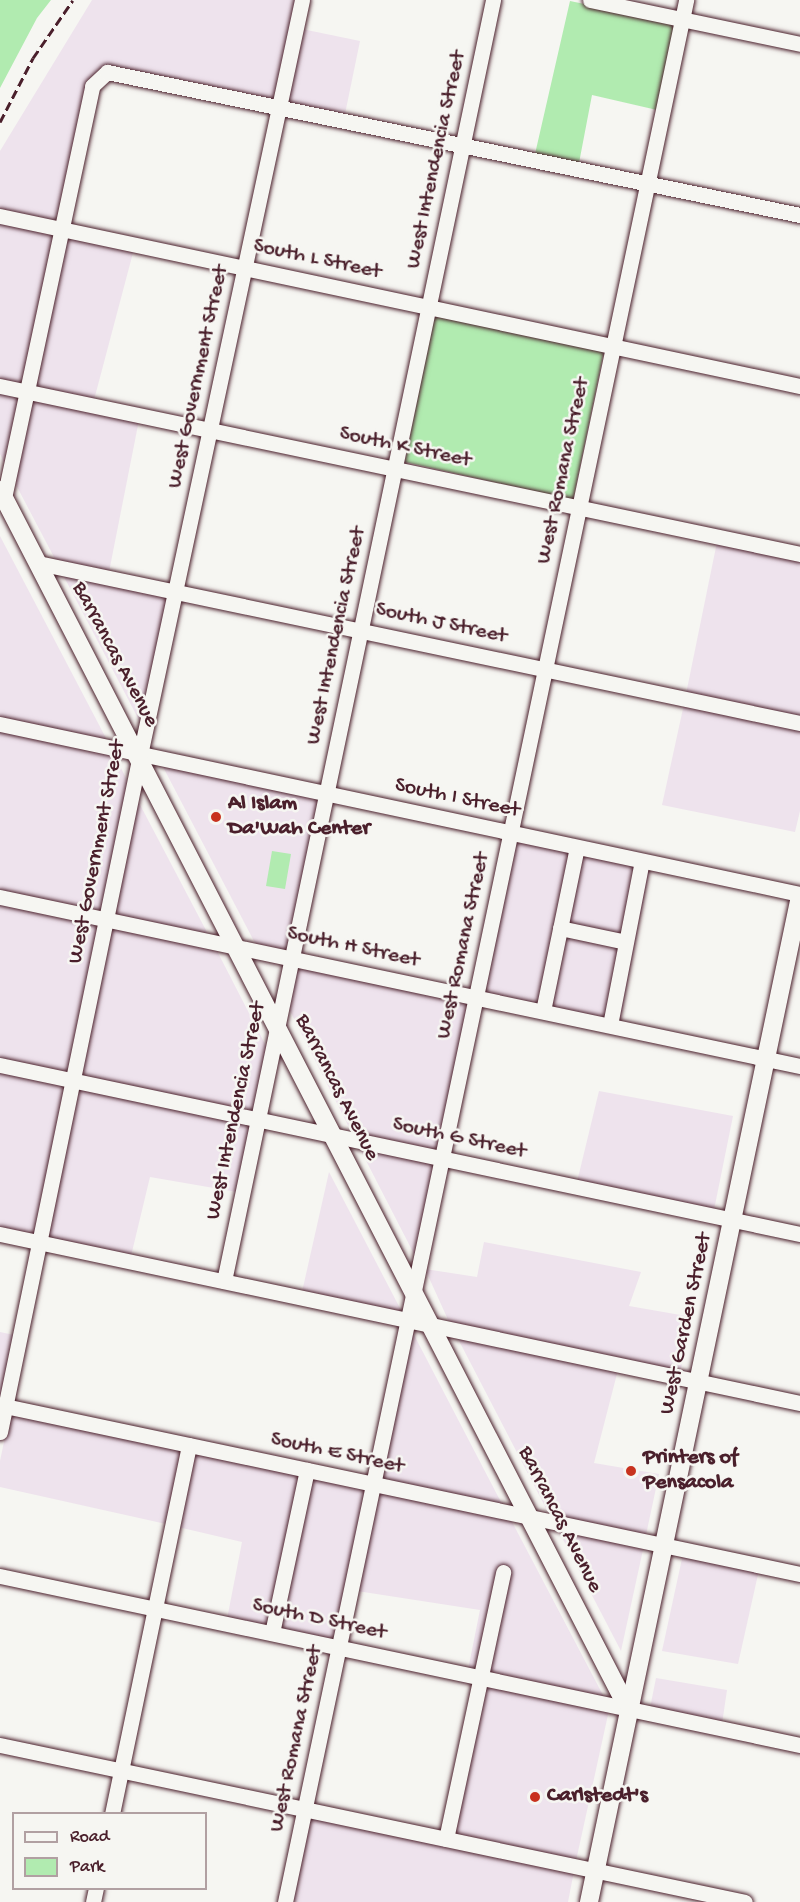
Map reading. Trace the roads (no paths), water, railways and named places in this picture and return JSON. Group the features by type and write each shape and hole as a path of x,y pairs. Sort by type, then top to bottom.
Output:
{"main road":[{"name":"Barrancas Avenue","path":"2,494 140,755 235,946 628,1709"},
{"name":"West Garden Street","path":"589,1902 800,895"}],"street":[{"name":"West Government Street","path":"0,1432 3,1406 108,920 140,755 302,0"},
{"name":"West Intendencia Street","path":"224,1281 494,0"},
{"path":"590,0 800,44"},
{"name":"West Romana Street","path":"285,1902 686,0"},
{"path":"2,494 92,86 103,73 113,71 280,105 800,215"},
{"name":"South L Street","path":"0,216 800,387"},
{"name":"South K Street","path":"0,386 800,554"},
{"name":"South J Street","path":"38,563 800,723"},
{"name":"South I Street","path":"0,724 800,895"},
{"path":"543,1011 577,847"},
{"path":"610,1025 642,861"},
{"name":"South H Street","path":"0,897 800,1066"},
{"path":"560,928 626,942"},
{"name":"South G Street","path":"0,1065 800,1234"},
{"path":"0,1234 800,1403"},
{"name":"South E Street","path":"3,1406 800,1574"},
{"path":"112,1812 189,1445"},
{"path":"272,1633 307,1470"},
{"path":"446,1839 503,1572"},
{"name":"South D Street","path":"0,1576 800,1746"},
{"path":"0,1745 746,1902"}],"railway":[{"path":"0,122 33,58 73,0"}],"place":[{"name":"Al Islam Da'Wah Center","path":"216,817"},
{"name":"Printers of Pensacola","path":"631,1471"},
{"name":"Carlstedt's","path":"535,1797"}]}
